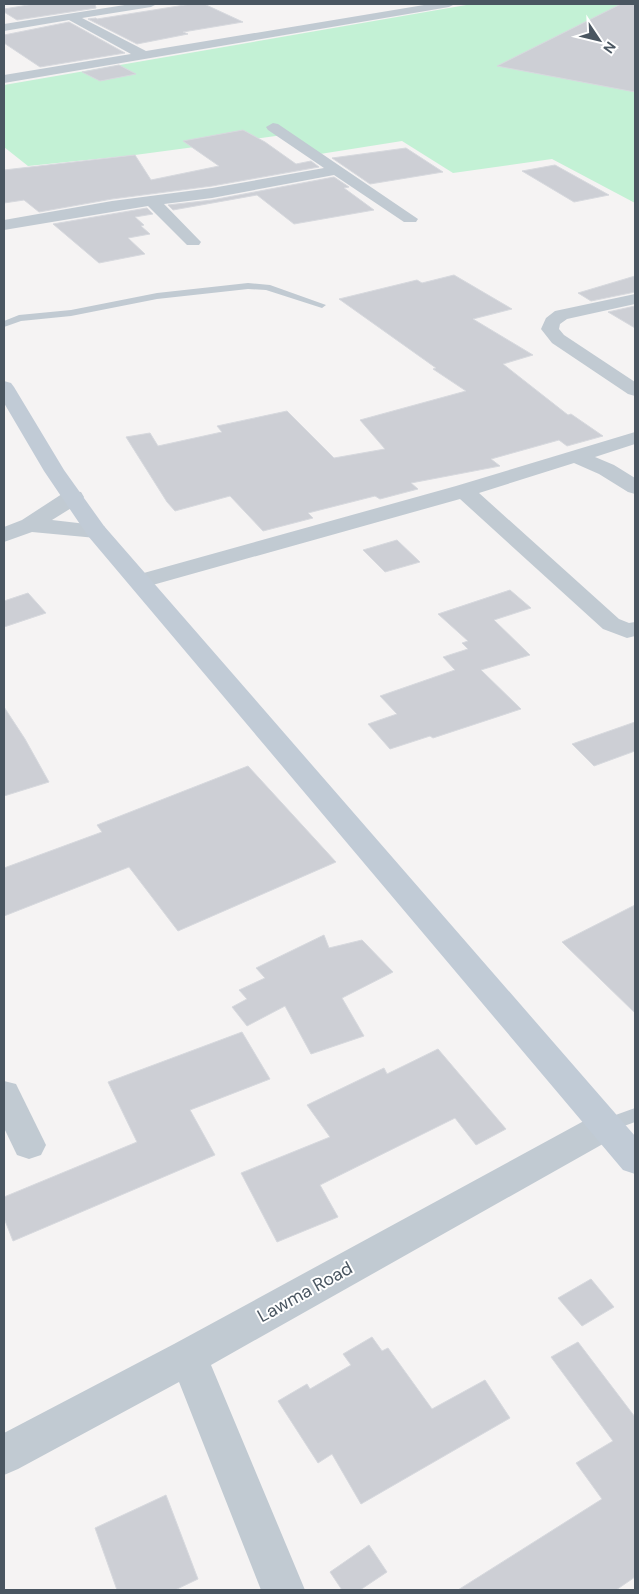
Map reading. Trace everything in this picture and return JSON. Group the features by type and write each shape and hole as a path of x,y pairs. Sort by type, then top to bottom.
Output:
{"main road":[{"path":"4,390 54,471 96,530 620,1120 635,1160"}],"street":[{"path":"4,27 151,4"},
{"path":"4,79 426,5 449,4"},
{"path":"69,16 143,55"},
{"path":"273,127 410,219"},
{"path":"4,225 212,193 337,170"},
{"path":"152,201 193,242"},
{"path":"635,299 561,316 552,322 550,329 558,339 635,390"},
{"path":"141,581 464,491 635,438"},
{"path":"574,457 600,464 612,470 635,488"},
{"path":"464,491 611,624 627,631 635,629"},
{"path":"4,535 30,526 73,497"},
{"path":"30,526 96,530"},
{"path":"4,1094 29,1145"},
{"name":"Lawma Road","path":"4,1455 188,1357 620,1120"},
{"path":"188,1357 283,1590"}],"lane":[{"path":"4,324 19,318 71,313 158,296 248,286 267,287 322,305"},
{"path":"4,315 19,318"}],"green space":[{"path":"472,4 635,4 635,203 552,159 453,173 402,141 320,154 283,135 135,155 28,166 4,147 4,85"}],"building":[{"path":"34,4 95,4 96,8 17,20 4,12 4,9"},
{"path":"191,4 204,4 243,22 183,32 188,34 137,44 88,19 97,19"},
{"path":"621,4 635,4 635,92 497,66"},
{"path":"69,22 125,53 40,67 4,43 4,35"},
{"path":"119,65 136,74 100,81 82,72"},
{"path":"243,130 265,142 296,164 311,161 319,167 212,186 112,199 39,212 24,200 4,203 4,170 135,155 151,180 219,166 183,141"},
{"path":"406,148 443,172 370,184 332,158"},
{"path":"555,165 609,195 574,202 522,171"},
{"path":"334,177 349,187 344,188 374,210 294,224 257,195 173,210 168,205 212,200"},
{"path":"147,208 153,214 135,217 150,234 128,238 145,254 99,263 53,224"},
{"path":"454,275 512,309 473,319 533,355 503,364 568,415 571,414 603,436 567,446 559,440 491,459 500,466 411,483 418,489 380,499 375,496 308,513 313,518 263,531 230,496 175,511 167,502 126,437 150,433 158,446 222,432 217,426 287,411 334,458 385,449 360,420 466,391 433,369 436,368 339,299 417,280 422,283"},
{"path":"635,276 635,292 591,301 578,293"},
{"path":"635,306 635,328 608,312"},
{"path":"397,540 420,562 385,572 363,550"},
{"path":"510,590 531,608 494,620 530,655 481,670 521,709 433,738 430,736 390,749 368,724 397,714 380,696 455,670 443,657 468,649 462,643 468,641 438,614"},
{"path":"28,593 46,613 4,627 4,601"},
{"path":"4,707 25,739 49,782 4,796"},
{"path":"635,722 635,751 594,766 572,744"},
{"path":"248,766 336,862 178,931 129,867 4,916 4,868 102,832 97,825"},
{"path":"635,905 635,1013 562,942"},
{"path":"324,935 329,948 362,940 393,972 342,998 364,1036 311,1054 285,1006 247,1026 232,1007 247,999 239,990 265,978 256,968"},
{"path":"242,1032 270,1079 190,1110 215,1155 13,1241 4,1218 4,1197 137,1142 108,1082"},
{"path":"438,1049 506,1129 476,1145 455,1118 320,1185 338,1217 277,1242 241,1173 330,1137 307,1105 384,1068 387,1074"},
{"path":"591,1279 614,1307 582,1326 558,1298"},
{"path":"372,1337 382,1351 388,1348 432,1409 485,1380 510,1418 361,1504 332,1454 318,1463 278,1401 307,1384 310,1389 351,1365 343,1354"},
{"path":"578,1342 635,1417 635,1577 616,1590 458,1590 602,1499 576,1463 613,1441 551,1357"},
{"path":"166,1495 198,1579 175,1590 117,1590 95,1528"},
{"path":"369,1545 387,1572 360,1590 342,1590 330,1572"}]}
